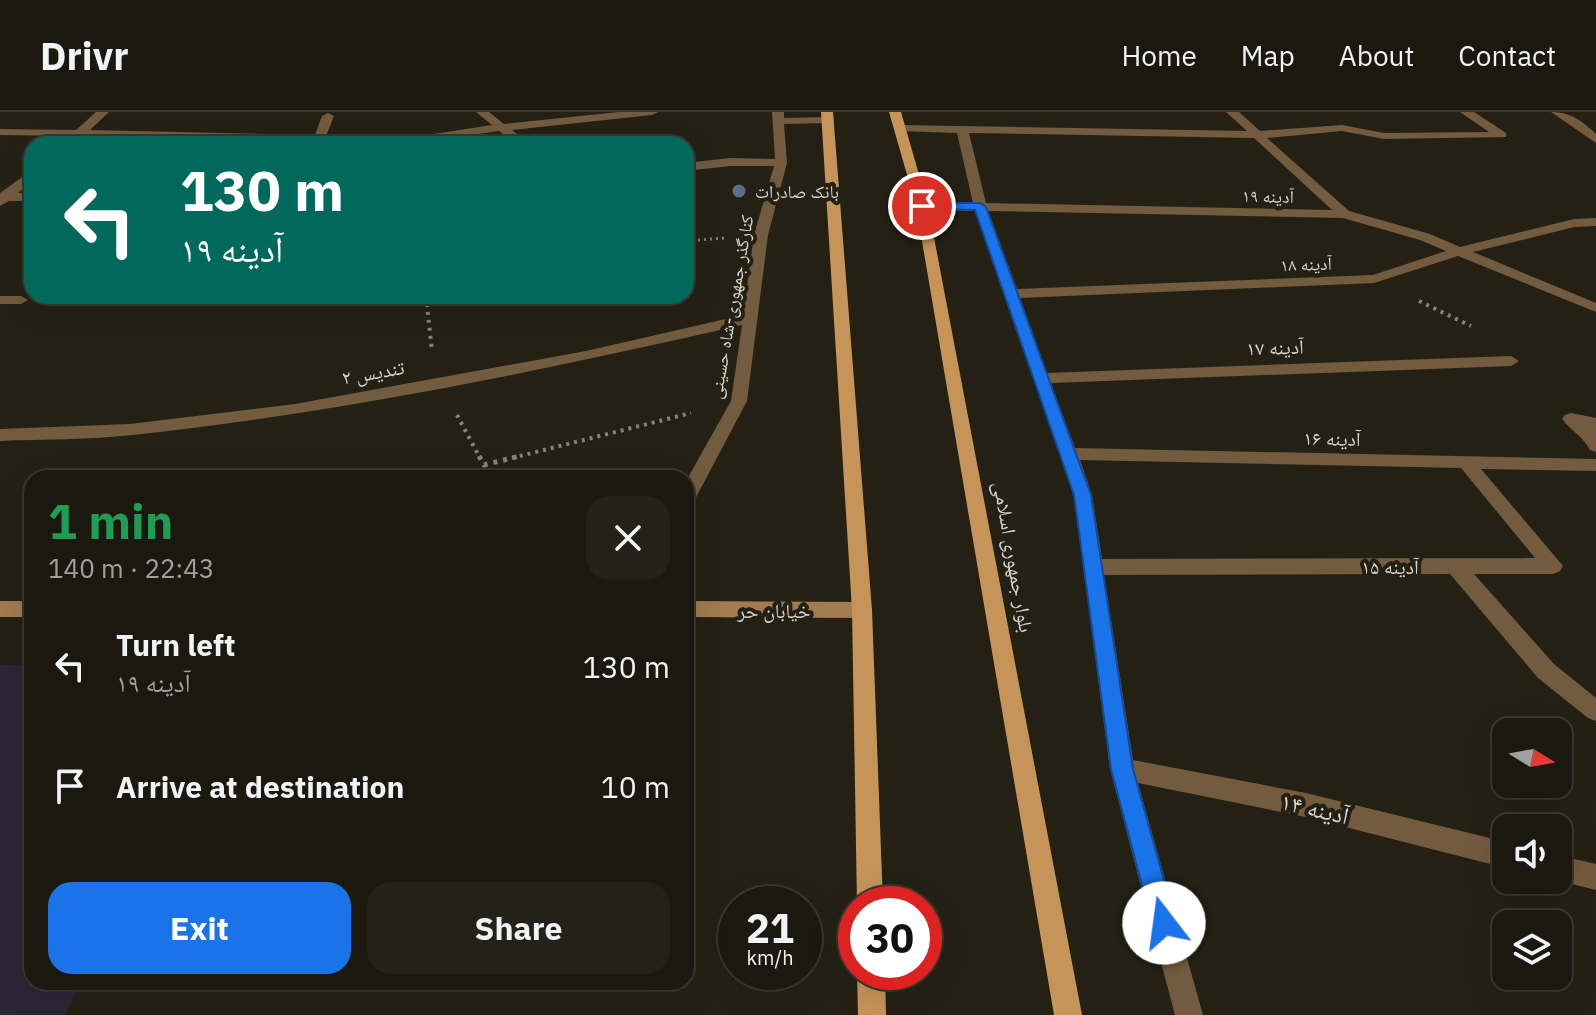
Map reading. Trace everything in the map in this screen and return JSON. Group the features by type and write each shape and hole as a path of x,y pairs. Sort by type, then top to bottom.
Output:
{"main road":[{"path":"827,116 862,610 870,886"},
{"name":"بلوار جمهوری اسلامی","path":"898,120 922,206 1068,1015"},
{"path":"0,609 24,609"},
{"name":"خیابان حر","path":"694,609 862,610"},
{"path":"871,990 872,1015"}],"street":[{"path":"75,136 103,112"},
{"path":"482,112 514,136"},
{"path":"446,136 652,112"},
{"path":"1232,112 1344,214"},
{"path":"898,120 962,129 994,124 1256,135 1342,128 1384,136 1502,135 1466,112"},
{"path":"1557,112 1576,122 1596,140"},
{"path":"320,136 328,116"},
{"path":"778,117 827,116"},
{"name":"کنارگذر جمهوری-شاه حسینی","path":"694,483 739,401 761,235 781,163 778,117"},
{"path":"962,129 980,207 1083,495 1122,769 1189,1015"},
{"path":"0,132 155,136"},
{"path":"694,166 730,162 781,163"},
{"path":"2,199 24,181"},
{"path":"2,199 24,198"},
{"name":"آدینه ۱۹","path":"922,206 1344,214 1425,237 1596,308"},
{"name":"آدینه ۱۸","path":"1011,294 1374,279 1459,251 1574,223 1596,222"},
{"path":"0,300 21,300"},
{"name":"تندیس ۲","path":"0,435 130,430 295,409 586,356 750,318"},
{"name":"آدینه ۱۷","path":"1041,378 1511,361"},
{"path":"1596,424 1571,419 1595,438 1596,446"},
{"name":"آدینه ۱۶","path":"1068,454 1596,465"},
{"name":"آدینه ۱۵","path":"1093,567 1553,566 1467,464"},
{"path":"1455,566 1546,671 1596,711"},
{"name":"آدینه ۱۴","path":"1122,769 1306,805 1492,852"},
{"path":"1572,871 1596,877"}],"path":[{"path":"484,465 739,401"}],"shaded area":[{"path":"0,665 24,665 24,990 78,990 65,1015 0,1015"}],"place":[{"name":"بانک صادرات","path":"739,191"}],"route":[{"path":"922,206 980,207 1083,495 1122,769 1164,923"}]}
